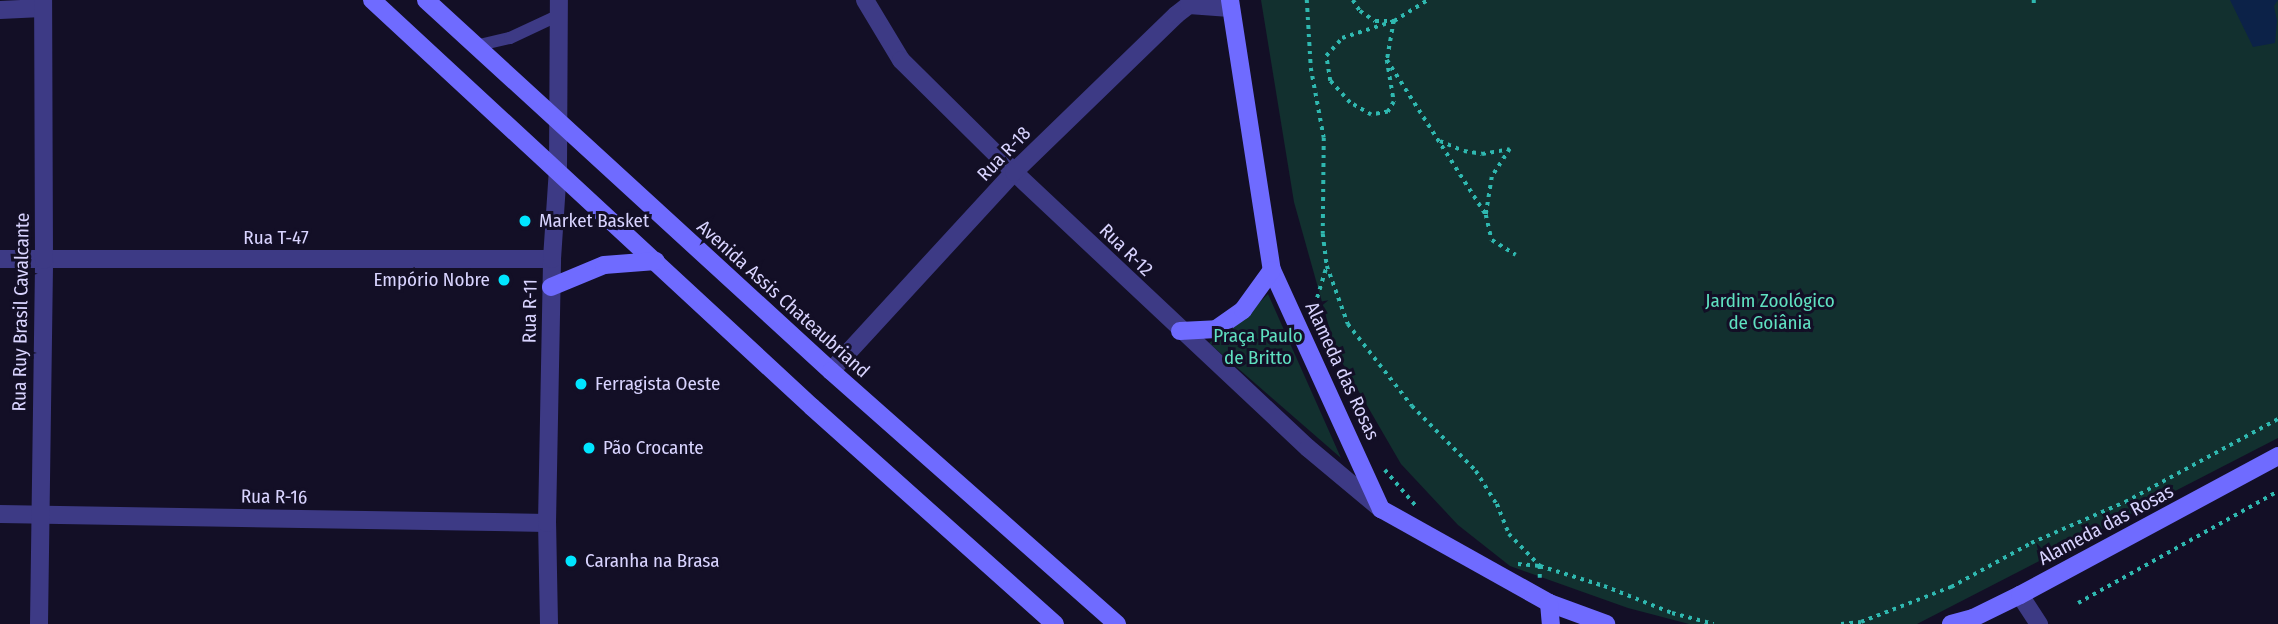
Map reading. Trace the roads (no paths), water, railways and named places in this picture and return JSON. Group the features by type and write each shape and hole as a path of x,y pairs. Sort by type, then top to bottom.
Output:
{"main road":[{"path":"372,0 558,169 812,407 1055,624"},
{"name":"Avenida Assis Chateaubriand","path":"426,0 831,371 1117,624"},
{"name":"Alameda das Rosas","path":"1230,4 1272,270 1381,509"},
{"path":"551,287 604,265 656,261"},
{"path":"1180,331 1216,329 1243,310 1272,270"},
{"name":"Alameda das Rosas","path":"1951,624 1973,618 2020,595 2278,456"},
{"path":"1381,509 1544,601 1606,624"},
{"path":"1544,601 1550,624"}],"street":[{"name":"Rua R-12","path":"865,0 901,60 1014,172 1180,331 1308,448 1381,509"},
{"path":"0,9 42,4"},
{"name":"Rua Ruy Brasil Cavalcante","path":"39,624 44,260 42,4"},
{"name":"Rua R-18","path":"831,371 1014,172 1176,15 1189,5 1230,4"},
{"name":"Rua R-11","path":"549,624 547,523 551,287 558,169 559,8"},
{"name":"Rua T-47","path":"0,259 552,259"},
{"name":"Rua R-16","path":"0,514 547,523"},
{"path":"2020,595 2039,624"}],"lane":[{"path":"475,46 510,38 559,8"}],"water":[{"path":"2230,0 2278,0 2274,6 2277,21 2275,43 2253,47"}],"place":[{"name":"Market Basket","path":"525,221"},
{"name":"Empório Nobre","path":"504,280"},
{"name":"Ferragista Oeste","path":"581,384"},
{"name":"Pão Crocante","path":"589,448"},
{"name":"Caranha na Brasa","path":"571,561"}],"park label":[{"name":"Jardim Zoológico de Goiânia","path":"1770,312"},
{"name":"Praça Paulo de Britto","path":"1258,347"}]}
